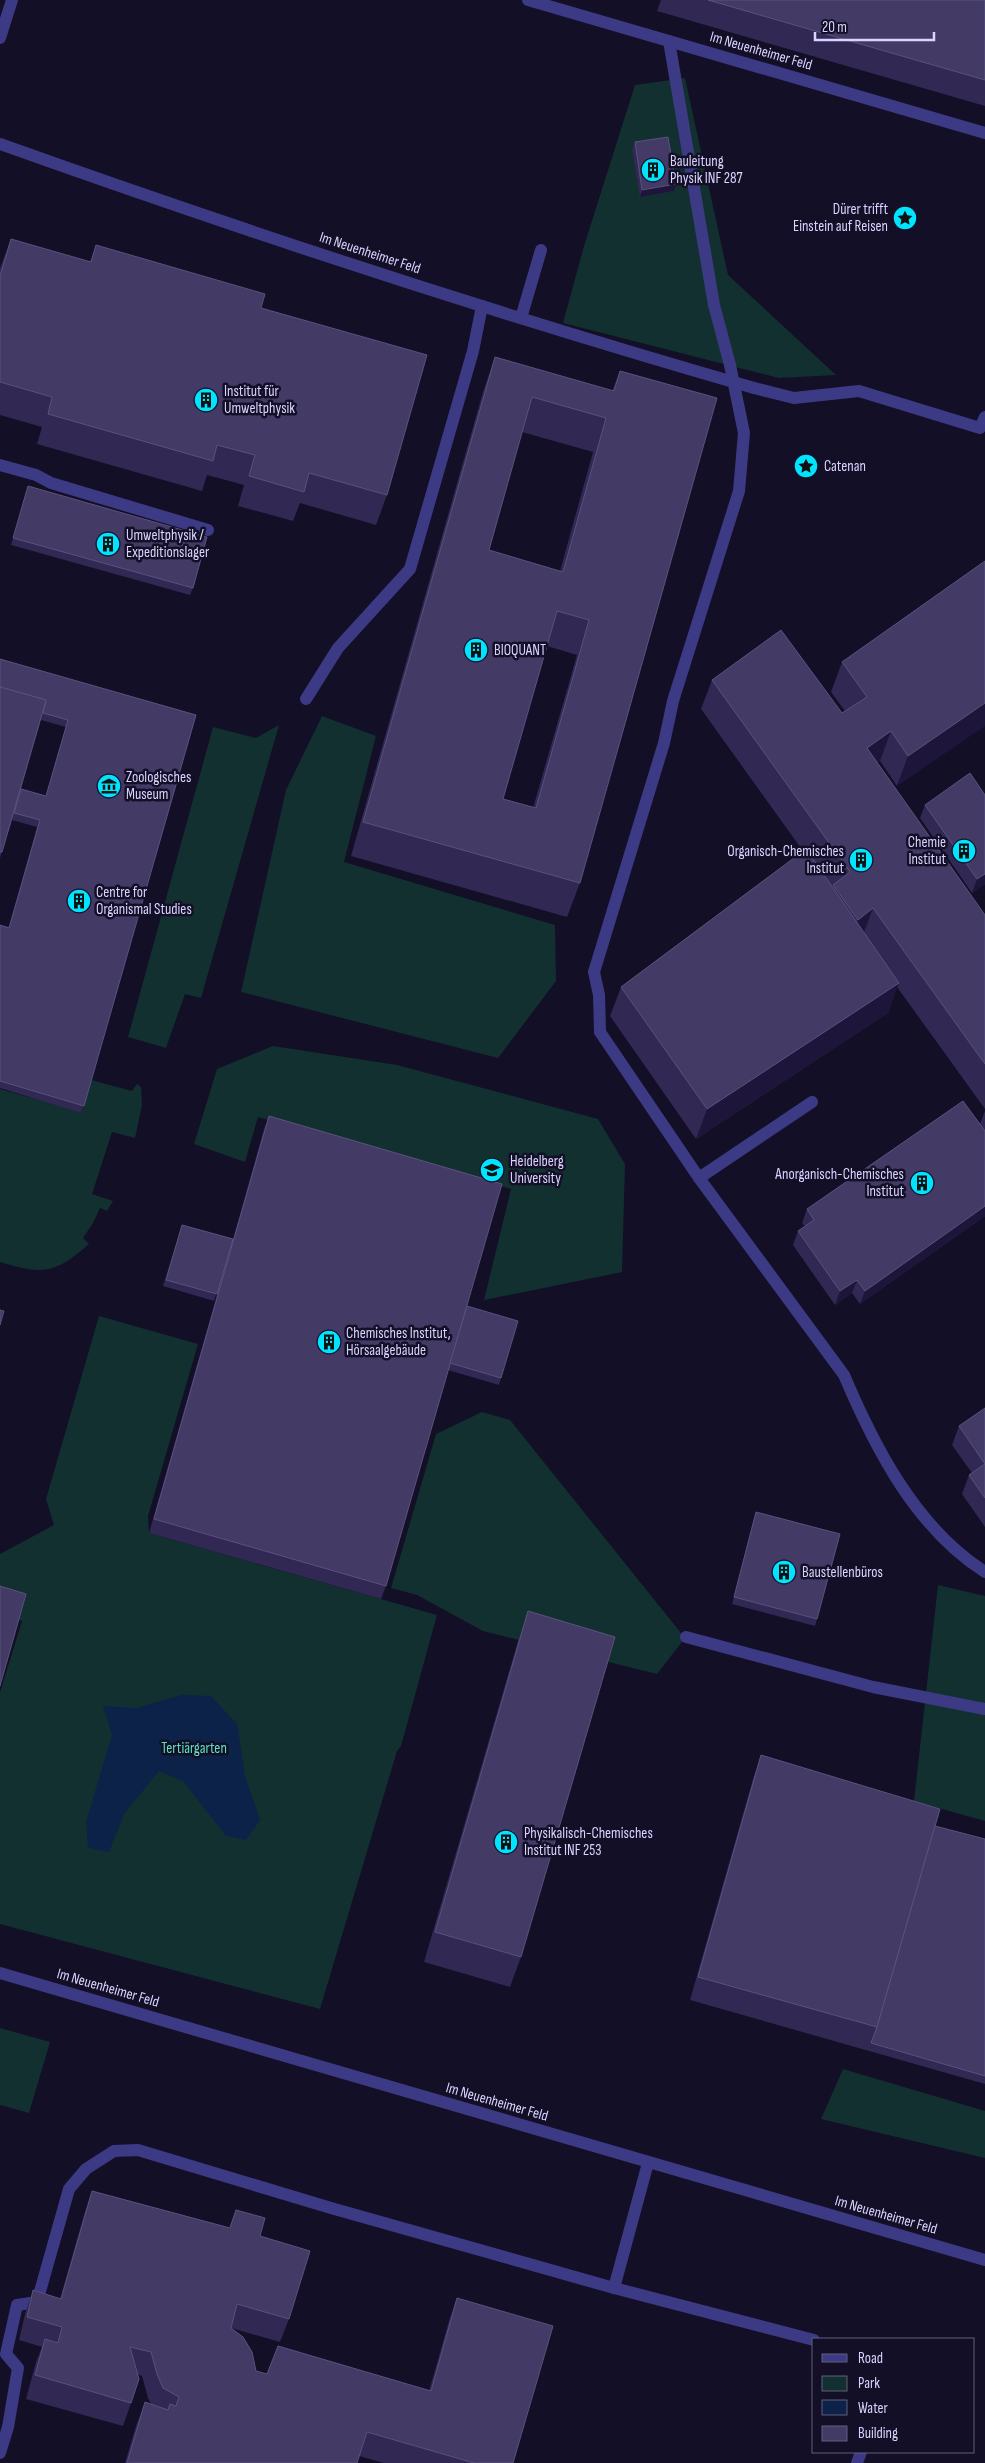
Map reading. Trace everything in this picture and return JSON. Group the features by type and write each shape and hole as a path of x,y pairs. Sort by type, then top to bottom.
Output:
{"street":[{"path":"0,38 12,0"},
{"name":"Im Neuenheimer Feld","path":"528,0 985,133"},
{"path":"669,41 714,305 734,382 744,433 739,491 673,702 661,753 594,972 599,996 600,1032 700,1178 844,1375 858,1408 909,1499 970,1562 985,1572"},
{"name":"Im Neuenheimer Feld","path":"0,144 144,197 482,306 754,388 794,398 859,391 983,427"},
{"path":"521,318 541,250"},
{"path":"306,699 338,648 410,568 473,351 482,306"},
{"path":"0,465 36,475 51,483 208,530"},
{"path":"700,1178 812,1102"},
{"path":"686,1637 873,1687 985,1709"},
{"name":"Im Neuenheimer Feld","path":"0,1973 985,2260"},
{"path":"0,2453 8,2428 18,2368 6,2354 17,2305 37,2302 69,2189 86,2169 114,2151 138,2150 330,2208 614,2288 812,2339"},
{"path":"614,2288 648,2163"}],"green space":[{"path":"685,78 728,275 836,375 779,378 563,323 584,246 635,85"},
{"path":"322,716 376,736 344,862 555,925 556,981 498,1058 241,992 286,790"},
{"path":"279,725 201,998 185,994 166,1048 128,1037 213,727 256,738"},
{"path":"273,1046 397,1065 598,1119 625,1164 622,1272 484,1300 511,1189 258,1117 245,1162 194,1144 217,1069"},
{"path":"91,1080 132,1091 137,1084 141,1087 142,1105 135,1138 112,1132 92,1194 113,1201 107,1211 100,1208 83,1238 89,1244 67,1261 48,1269 38,1270 0,1262 0,1089 81,1112"},
{"name":"Tertiärgarten","path":"99,1316 198,1344 148,1516 149,1533 437,1615 401,1746 397,1751 320,2009 0,1924 0,1692 22,1621 0,1612 0,1554 54,1525 46,1499"},
{"path":"482,1412 510,1420 685,1638 657,1674 483,1631 417,1595 391,1588 436,1434"},
{"path":"938,1585 985,1596 985,1821 914,1801"},
{"path":"0,2028 50,2042 29,2113 0,2105"},
{"path":"843,2069 985,2111 985,2158 821,2119"}],"water":[{"path":"182,1695 211,1696 237,1724 245,1776 260,1820 246,1840 226,1836 183,1781 159,1771 124,1814 109,1852 88,1848 86,1822 112,1735 103,1706 136,1708"}],"building":[{"path":"708,0 985,0 985,80"},
{"name":"Bauleitung Physik INF 287","path":"668,137 676,184 642,190 635,142"},
{"name":"Institut für Umweltphysik","path":"11,239 91,262 96,245 265,294 261,308 427,355 387,495 309,473 304,492 249,476 255,455 217,445 213,461 48,414 52,397 0,382 0,276"},
{"name":"BIOQUANT","path":"495,357 614,391 620,371 717,398 580,883 363,822","holes":["532,397 606,418 563,572 489,550","557,611 589,620 536,808 503,799"]},
{"name":"Umweltphysik / Expeditionslager","path":"28,486 207,537 193,588 13,538"},
{"path":"985,561 985,703 908,756 891,731 867,748 985,915 985,1064 873,908 858,920 833,885 850,872 712,680 781,630 842,713 867,697 842,662"},
{"name":"Centre for Organismal Studies","path":"0,659 196,715 84,1106 0,1081 0,925 9,928 40,820 14,813 21,789 46,796 68,720 43,713 46,700 0,687"},
{"path":"0,687 46,700 2,852 0,852"},
{"name":"Chemie Institut","path":"970,773 985,795 985,874 977,879 925,805"},
{"name":"Organisch-Chemisches Institut","path":"806,849 899,983 707,1109 621,987"},
{"name":"Anorganisch-Chemisches Institut","path":"963,1101 985,1131 985,1206 865,1291 857,1280 840,1291 798,1231 814,1220 807,1209"},
{"name":"Chemisches Institut, Hörsaalgebäude","path":"269,1116 502,1184 386,1586 154,1519"},
{"path":"182,1225 233,1239 217,1294 166,1280"},
{"path":"467,1306 518,1321 501,1378 450,1363"},
{"path":"0,1310 4,1311 0,1325"},
{"path":"985,1408 985,1464 959,1426"},
{"path":"985,1464 985,1498 969,1475"},
{"name":"Baustellenbüros","path":"756,1512 840,1534 817,1619 734,1597"},
{"path":"0,1586 26,1594 0,1686"},
{"name":"Physikalisch-Chemisches Institut INF 253","path":"528,1611 615,1637 521,1957 435,1932"},
{"path":"761,1755 940,1809 877,2027 698,1977"},
{"path":"935,1826 985,1839 985,2076 871,2043"},
{"path":"92,2191 230,2228 236,2210 265,2218 260,2236 310,2251 289,2319 237,2304 231,2328 243,2337 252,2352 256,2371 267,2374 278,2346 431,2391 457,2298 553,2326 513,2463 474,2463 367,2432 357,2463 127,2463 145,2402 168,2410 170,2404 176,2406 179,2397 163,2388 151,2352 130,2347 139,2379 131,2403 35,2375 45,2339 58,2343 62,2327 27,2317 33,2290 61,2299"}],"place":[{"name":"Bauleitung Physik INF 287","path":"653,170"},
{"name":"Dürer trifft Einstein auf Reisen","path":"905,218"},
{"name":"Institut für Umweltphysik","path":"206,400"},
{"name":"Catenan","path":"806,466"},
{"name":"Umweltphysik / Expeditionslager","path":"108,544"},
{"name":"BIOQUANT","path":"476,650"},
{"name":"Zoologisches Museum","path":"109,786"},
{"name":"Chemie Institut","path":"964,851"},
{"name":"Organisch-Chemisches Institut","path":"861,860"},
{"name":"Centre for Organismal Studies","path":"79,901"},
{"name":"Heidelberg University","path":"492,1170"},
{"name":"Anorganisch-Chemisches Institut","path":"922,1183"},
{"name":"Chemisches Institut, Hörsaalgebäude","path":"329,1342"},
{"name":"Baustellenbüros","path":"784,1572"},
{"name":"Physikalisch-Chemisches Institut INF 253","path":"506,1842"}]}
